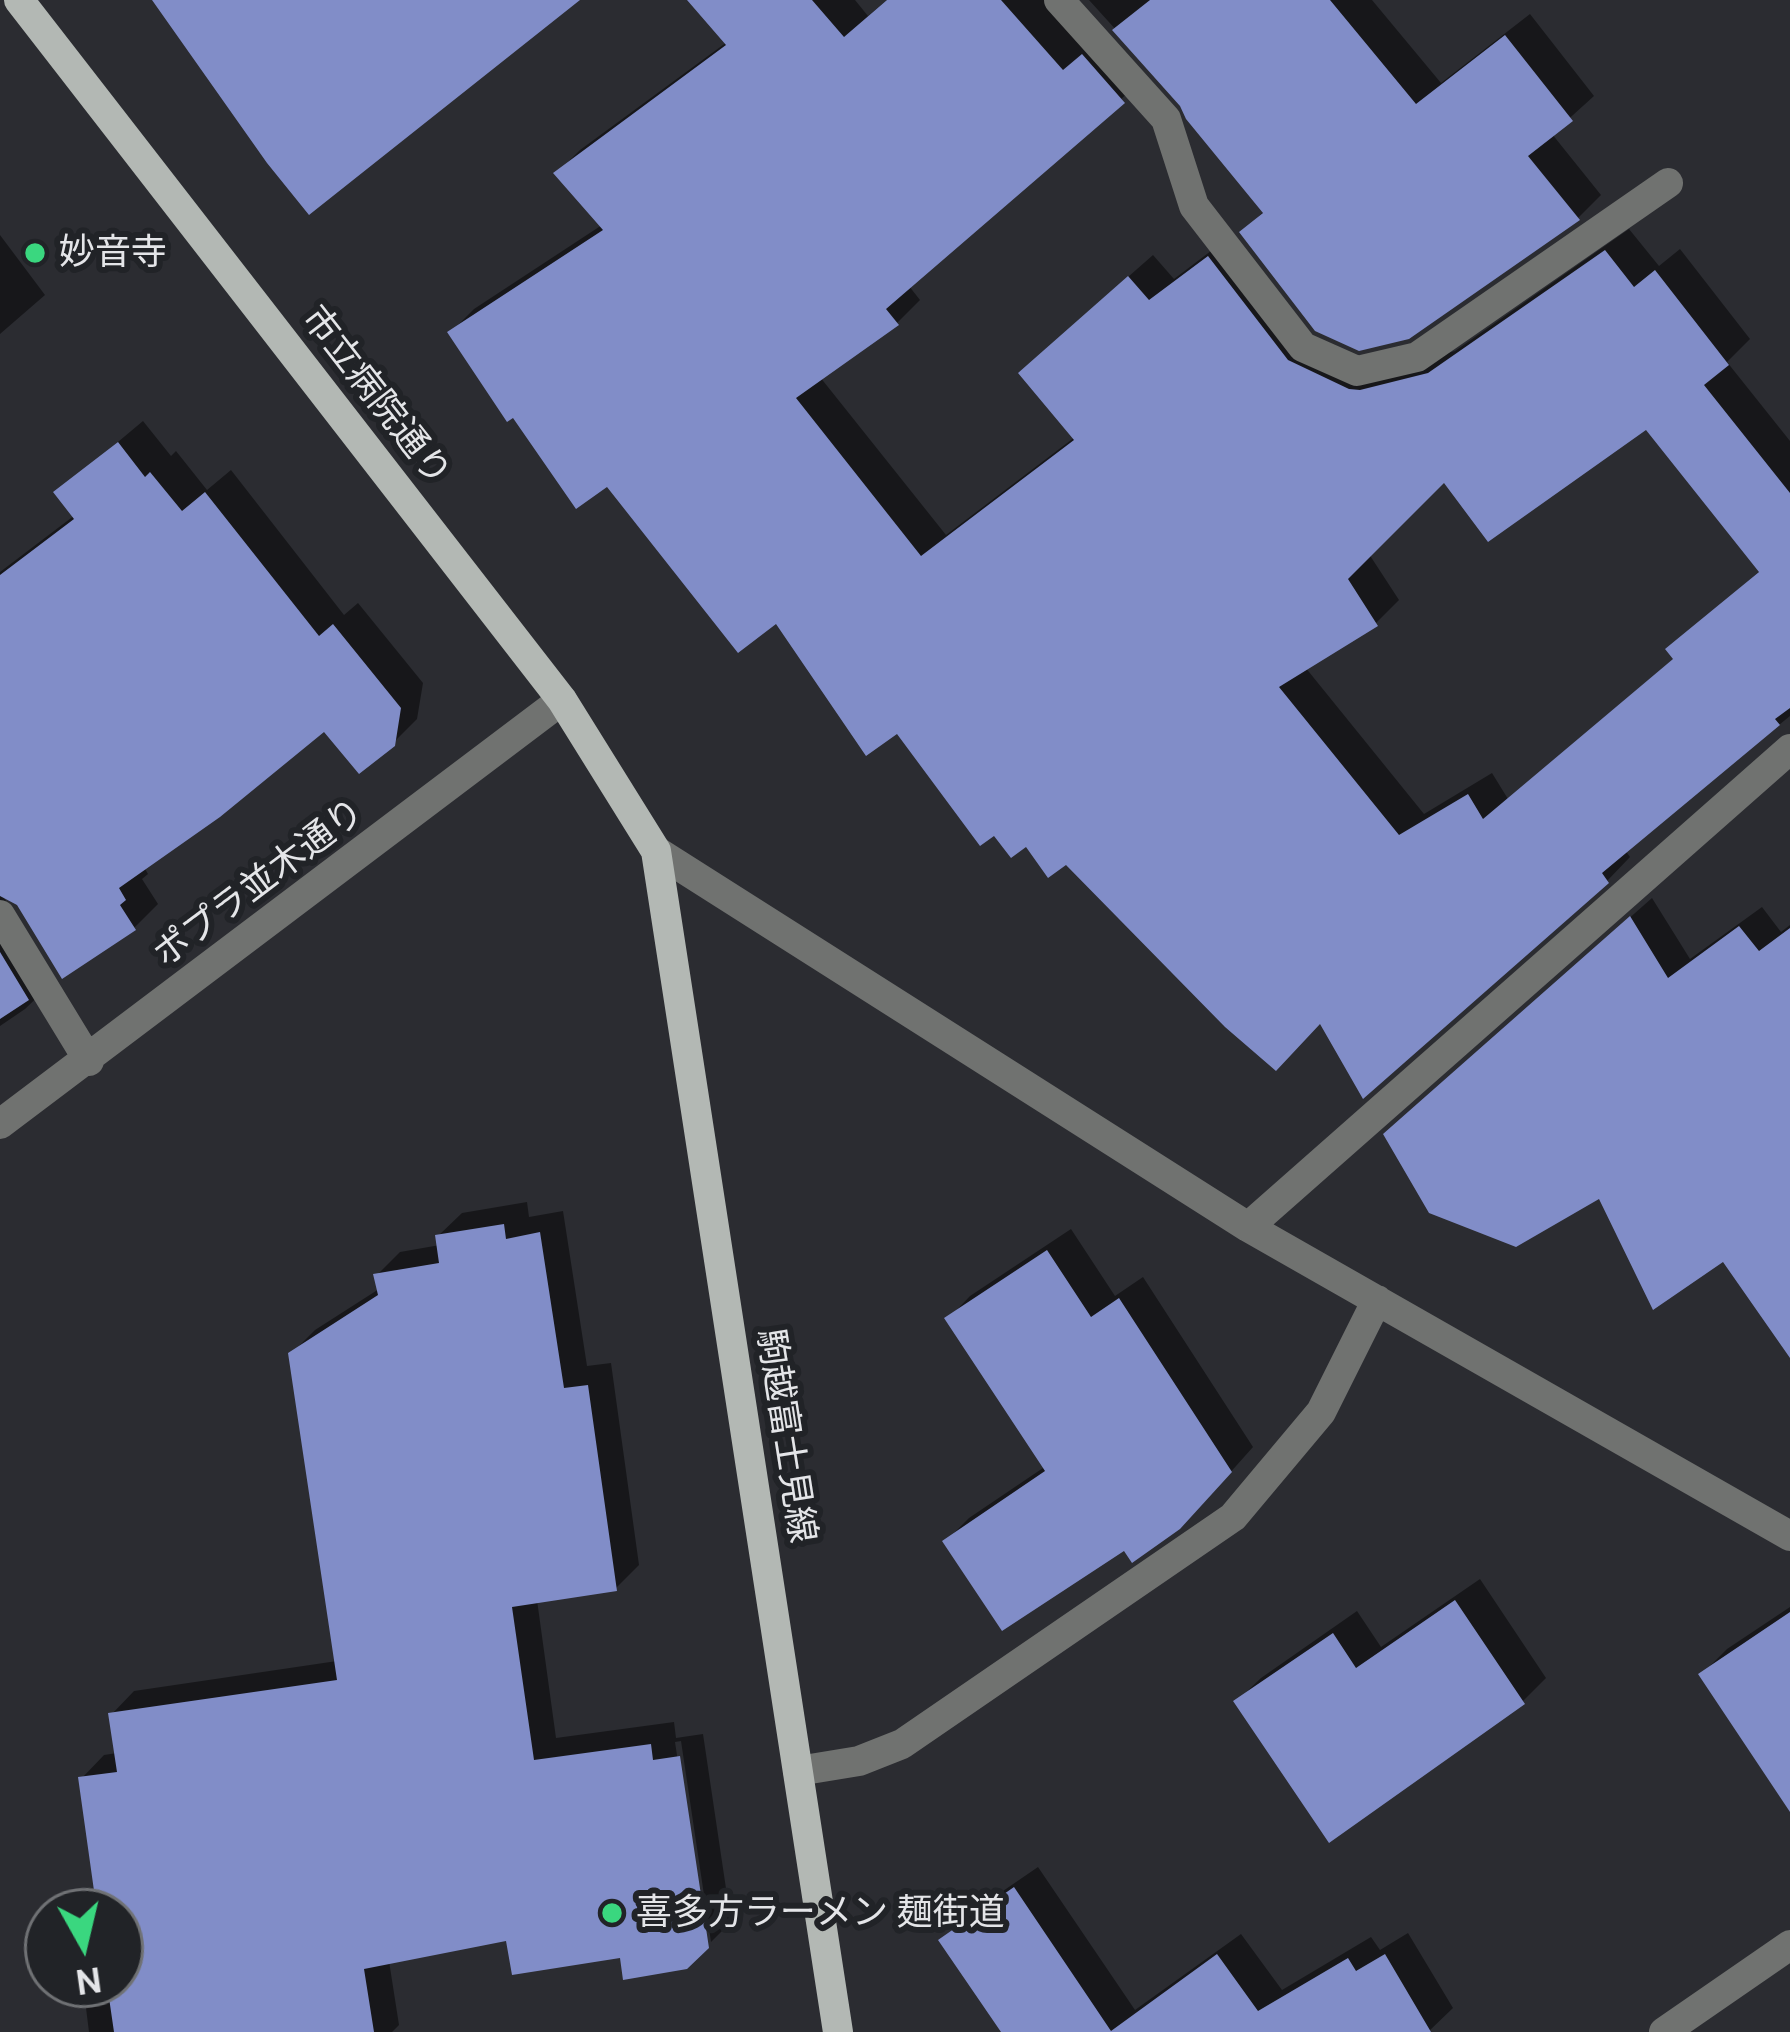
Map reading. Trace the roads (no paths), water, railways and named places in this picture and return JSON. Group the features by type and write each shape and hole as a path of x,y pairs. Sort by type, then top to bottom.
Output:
{"main road":[{"name":"市立病院通り","path":"19,0 562,700 656,851"},
{"name":"駒越富士見線","path":"656,851 838,2032"}],"street":[{"path":"1059,0 1166,119 1193,206 1303,347 1357,371 1417,357 1668,182"},
{"name":"ポプラ並木通り","path":"0,1124 562,700"},
{"path":"1248,1227 1790,749"},
{"path":"656,851 1248,1227 1790,1536"},
{"path":"0,915 89,1061"},
{"path":"798,1771 859,1761 902,1744 1233,1516 1321,1412 1377,1300"},
{"path":"1664,2032 1790,1946"}],"place":[{"name":"妙音寺","path":"35,253"},
{"name":"喜多方ラーメン 麺街道","path":"612,1913"}]}
